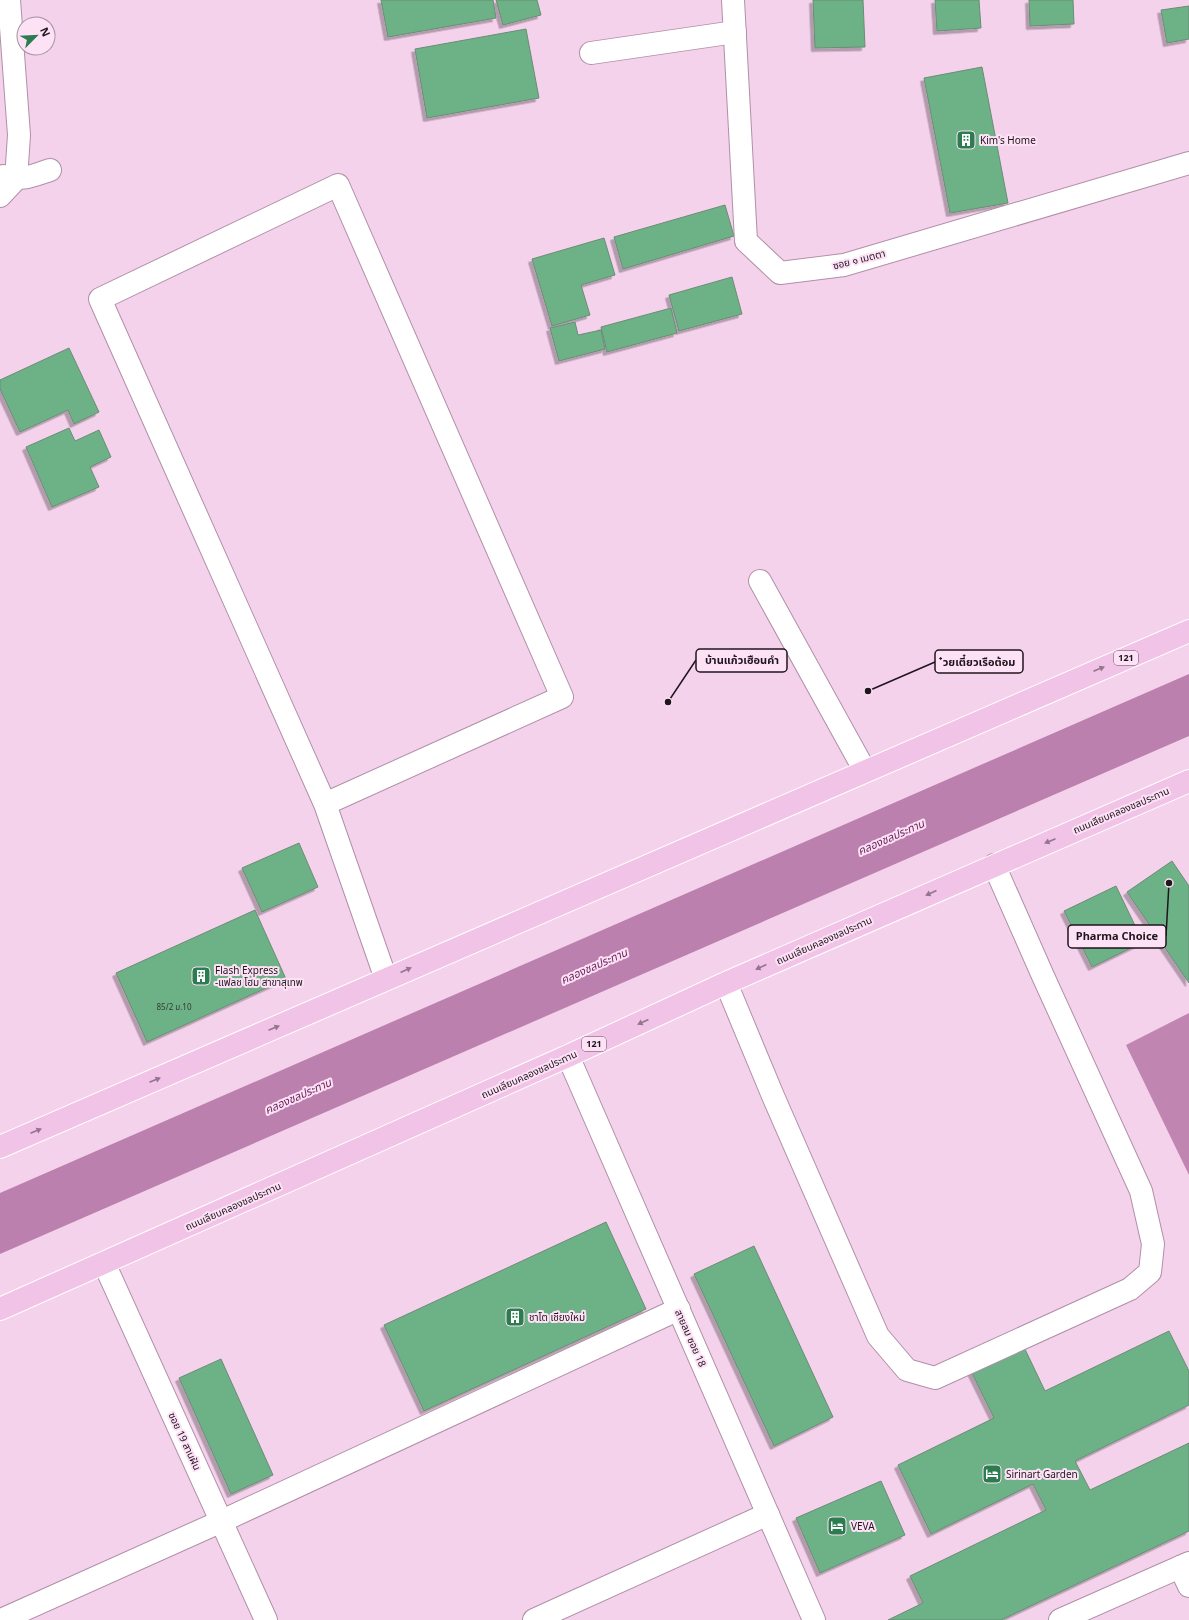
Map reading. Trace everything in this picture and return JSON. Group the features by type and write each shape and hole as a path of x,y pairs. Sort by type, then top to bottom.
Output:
{"main road":[{"name":"121","path":"0,1147 1189,631"},
{"name":"ถนนเลียบคลองชลประทาน","path":"0,1309 568,1056 726,983 1189,781"}],"street":[{"path":"0,196 8,177 19,134 9,0"},
{"name":"ซอย ๑ เมตตา","path":"733,0 746,242 780,273 844,265 1189,163"},
{"path":"591,53 735,32"},
{"path":"8,177 30,177 50,170"},
{"path":"325,804 562,698 338,185 100,299 325,804 386,979"},
{"path":"760,581 865,771"},
{"path":"726,983 773,1096 878,1336 907,1370 935,1378 1130,1289 1150,1272 1153,1244 1141,1191 994,865"},
{"name":"สายลม ซอย 18","path":"568,1056 814,1620"},
{"name":"ซอย 19 สานฝัน","path":"104,1263 266,1620"},
{"path":"1,1620 222,1521 679,1309"},
{"path":"534,1620 768,1514"},
{"path":"1060,1620 1186,1572"}],"shaded area":[{"path":"1189,1013 1189,1175 1126,1045"}],"water":[{"name":"คลองชลประทาน","path":"1189,674 1189,736 0,1254 0,1193"}],"building":[{"path":"381,0 493,0 496,18 388,37"},
{"path":"496,0 537,0 541,15 503,25"},
{"path":"813,0 863,0 865,47 815,48"},
{"path":"935,0 979,0 981,28 937,31"},
{"path":"1029,0 1073,0 1074,24 1030,26"},
{"path":"1189,6 1189,39 1167,43 1161,10"},
{"path":"526,29 539,98 427,118 415,49"},
{"name":"Kim's Home","path":"982,67 1008,203 950,213 924,78"},
{"path":"725,205 734,236 623,269 614,237"},
{"path":"604,238 615,275 581,285 590,315 552,326 532,259"},
{"path":"732,277 742,314 679,331 669,295"},
{"path":"671,308 677,333 607,352 601,327"},
{"path":"575,322 578,335 601,330 605,349 559,361 550,328"},
{"path":"69,348 99,412 74,424 68,410 20,432 0,389 0,380"},
{"path":"69,428 75,441 99,430 111,457 90,467 99,487 52,507 26,447"},
{"path":"299,843 318,887 262,912 242,868"},
{"path":"1172,861 1189,886 1189,983 1127,892"},
{"path":"1116,886 1143,942 1092,967 1064,911"},
{"name":"Flash Express -แฟลช โฮม สาขาสุเทพ","path":"255,910 286,979 147,1042 116,973"},
{"name":"ชาโต เชียงใหม่","path":"606,1222 646,1309 424,1411 384,1325"},
{"path":"754,1246 833,1417 774,1446 694,1274"},
{"name":"Sirinart Garden","path":"1169,1331 1189,1371 1189,1405 1075,1461 1090,1490 1189,1443 1189,1531 1001,1620 888,1620 923,1603 910,1576 1046,1510 1033,1484 931,1534 898,1465 994,1418 971,1371 1023,1345 1045,1391"},
{"path":"221,1359 273,1475 231,1494 179,1378"},
{"path":"881,1481 905,1535 820,1573 796,1518"}],"place":[{"name":"Kim's Home","path":"966,140"},
{"name":"๋วยเตี๋ยวเรือต้อม","path":"868,691"},
{"name":"บ้านแก้วเฮือนคำ","path":"668,702"},
{"name":"Pharma Choice","path":"1169,883"},
{"name":"Flash Express -แฟลช โฮม สาขาสุเทพ","path":"201,976"},
{"name":"ชาโต เชียงใหม่","path":"515,1317"},
{"name":"Sirinart Garden","path":"992,1474"},
{"name":"VEVA","path":"837,1526"}]}
